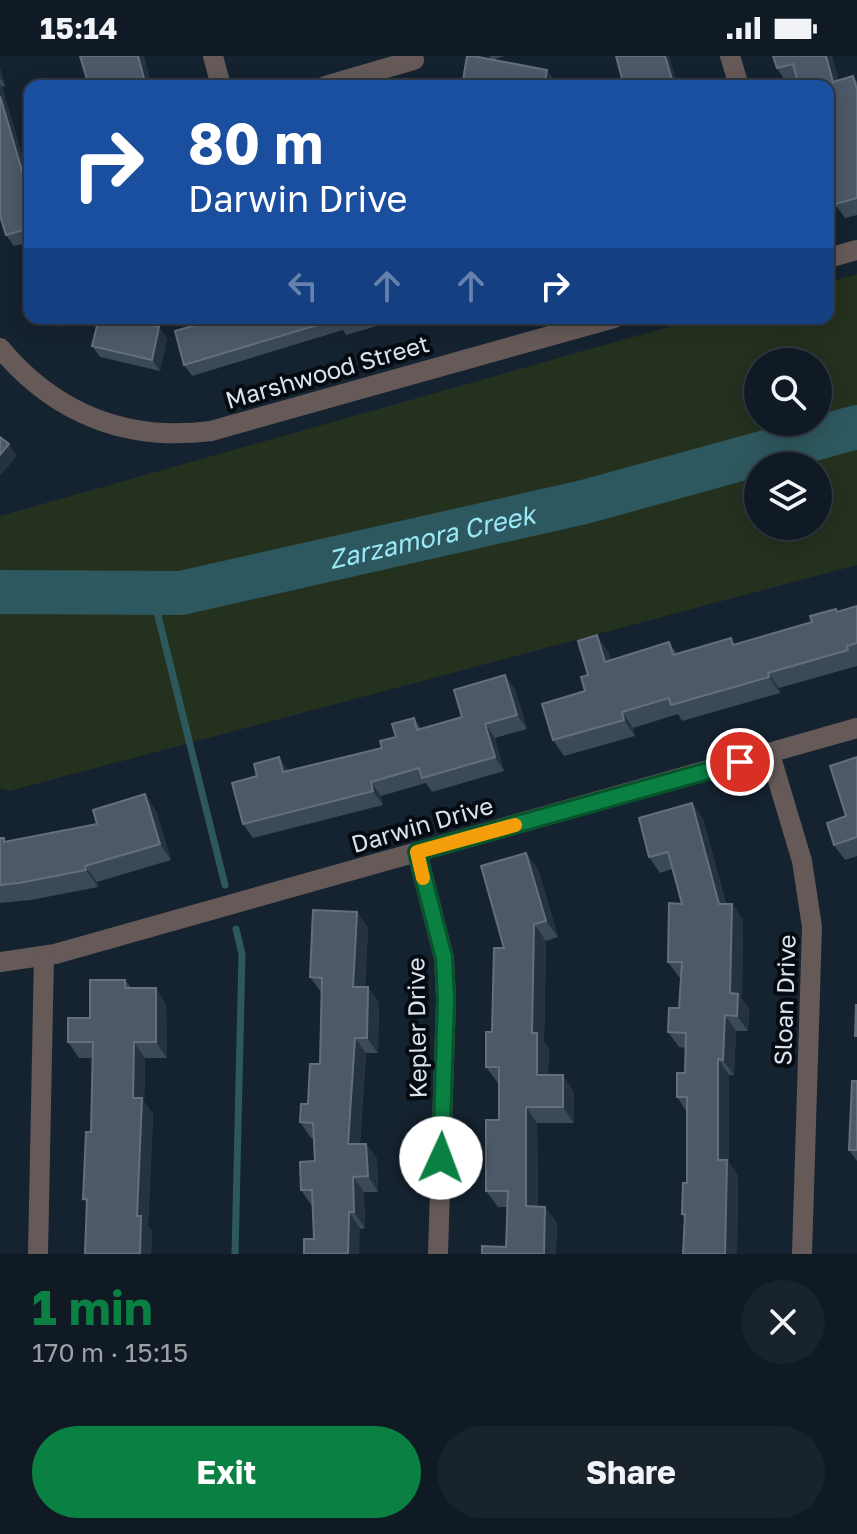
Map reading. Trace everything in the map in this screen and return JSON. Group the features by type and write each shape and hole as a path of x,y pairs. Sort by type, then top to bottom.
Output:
{"street":[{"path":"213,56 219,80"},
{"path":"730,56 737,80"},
{"path":"344,80 414,58"},
{"path":"834,256 857,250"},
{"name":"Marshwood Street","path":"0,348 18,370 45,394 97,419 141,432 165,434 211,431 593,324"},
{"name":"Darwin Drive","path":"0,962 44,956 857,728"},
{"name":"Sloan Drive","path":"770,754 802,861 812,927 802,1254"},
{"name":"Kepler Drive","path":"417,852 445,971 438,1254"},
{"path":"38,1254 44,956"}],"green space":[{"path":"857,274 857,565 9,791 0,788 0,516 679,324 834,324 834,280"}],"building":[{"path":"80,56 138,56 144,80 87,80"},
{"path":"467,56 547,70 545,80 463,80"},
{"path":"616,56 665,56 672,80 622,80"},
{"path":"773,56 826,56 832,80 797,80 793,64 777,68"},
{"path":"853,76 857,90 857,198 835,204 834,82"},
{"path":"0,96 24,178 24,230 6,235 0,216"},
{"path":"98,324 159,327 152,360 92,346"},
{"path":"199,324 320,324 184,365 175,331"},
{"path":"0,437 9,444 0,455"},
{"path":"857,606 857,643 847,646 848,650 671,705 669,698 622,712 624,720 553,740 542,704 585,691 581,677 588,675 578,641 597,635 605,662 669,642 673,655 731,638 733,645 812,622 810,616"},
{"path":"505,675 517,715 485,724 495,757 422,778 419,768 371,782 373,791 243,824 232,783 257,776 254,764 279,757 283,772 382,748 380,741 396,737 392,724 414,718 417,730 462,717 454,690"},
{"path":"857,757 857,837 834,845 827,823 846,816 830,766"},
{"path":"145,794 160,844 85,866 86,870 0,885 0,838 4,838 4,842 97,824 93,810"},
{"path":"692,803 719,904 732,904 730,993 738,994 737,1016 725,1015 723,1060 718,1059 718,1160 727,1160 725,1254 683,1254 687,1097 677,1097 677,1073 685,1073 686,1033 668,1032 669,1008 679,1008 682,962 668,962 669,903 682,904 668,852 649,857 639,818"},
{"path":"526,853 546,921 534,924 532,1033 537,1033 537,1075 563,1075 563,1107 526,1107 526,1206 545,1207 544,1254 482,1254 482,1246 506,1247 508,1191 486,1191 486,1120 499,1120 499,1067 486,1067 486,1032 492,1032 494,948 504,948 481,866"},
{"path":"313,910 357,912 353,987 368,987 367,1038 355,1038 348,1144 366,1144 368,1176 353,1177 354,1212 349,1212 348,1254 304,1254 304,1239 314,1239 312,1190 301,1190 300,1162 315,1161 313,1123 300,1122 301,1104 308,1104 310,1064 320,1064 322,978 310,977"},
{"path":"90,980 125,980 125,988 156,988 156,1042 134,1042 133,1098 142,1098 137,1216 141,1216 140,1254 85,1254 87,1199 83,1199 86,1132 91,1132 93,1042 68,1042 68,1018 90,1018"},
{"path":"856,1005 857,1036 855,1036"},
{"path":"852,1081 857,1081 857,1150 849,1150"}],"waterway":[{"name":"Zarzamora Creek","path":"0,592 181,593 584,502 857,427"},
{"path":"152,592 225,885"},
{"path":"235,1254 242,954 236,929"}],"slow traffic":[{"path":"423,878 417,852 515,825"}],"route":[{"path":"441,1158 446,999 444,958 417,852 740,762"}]}
